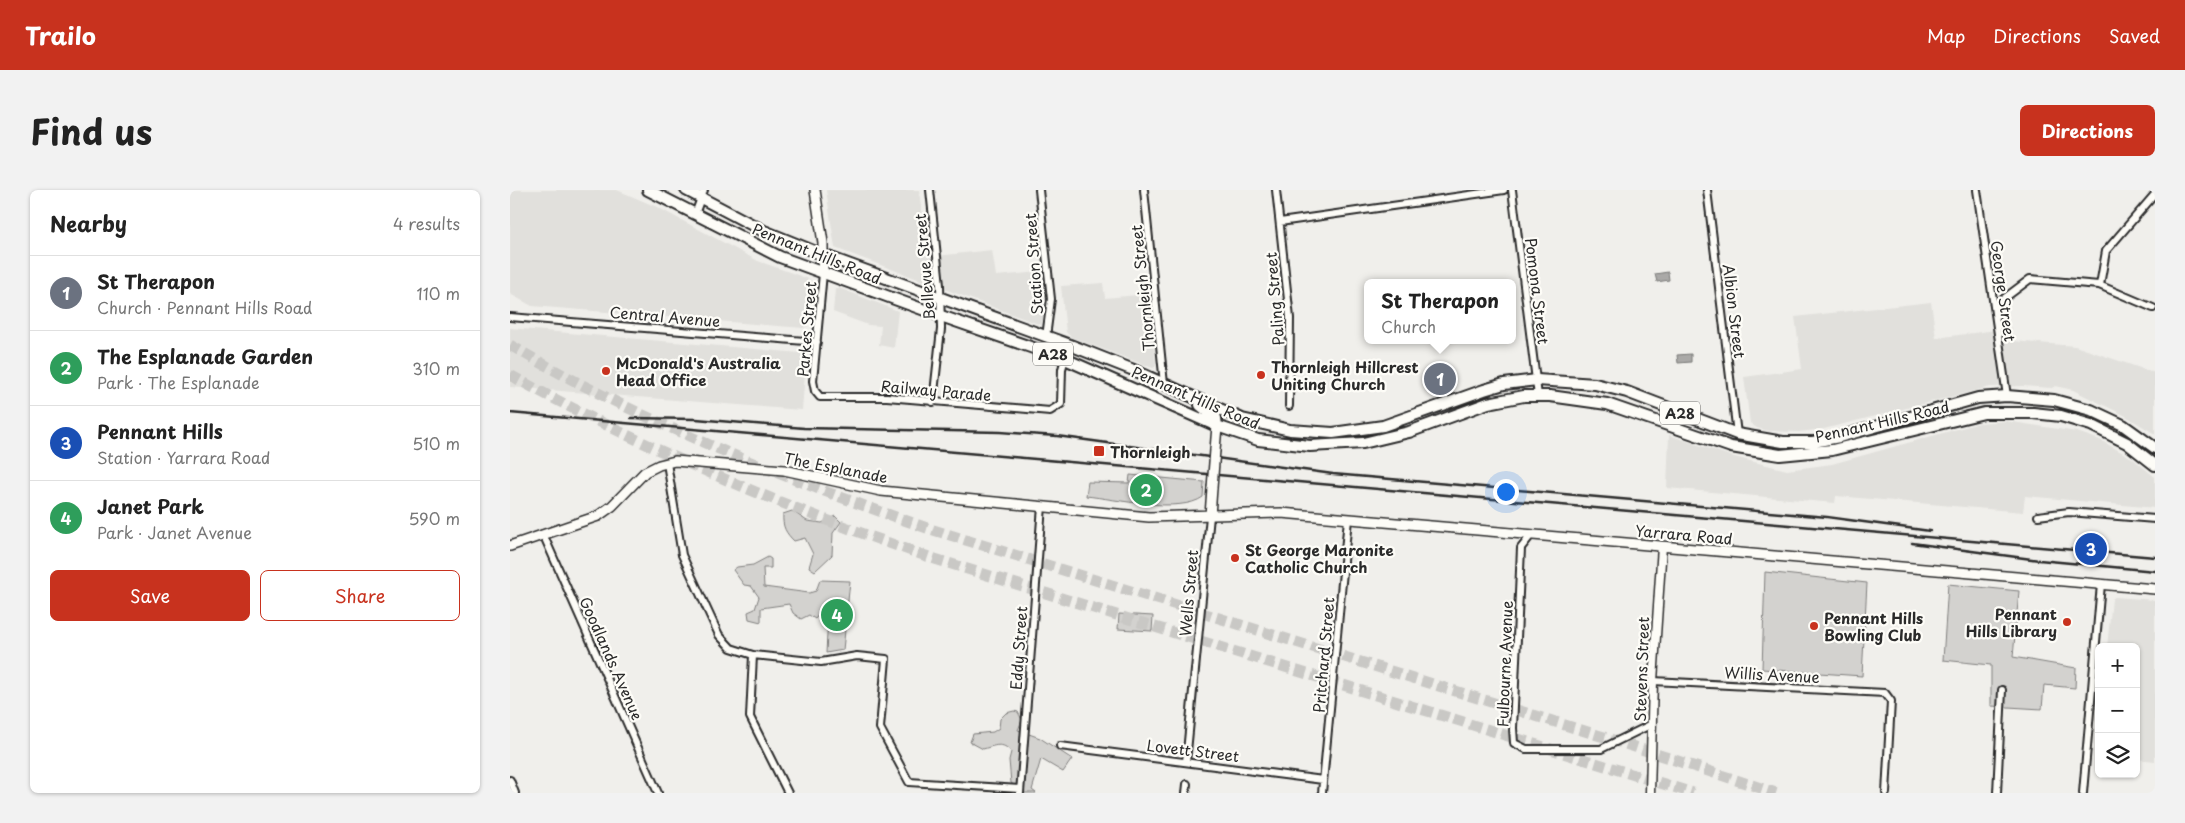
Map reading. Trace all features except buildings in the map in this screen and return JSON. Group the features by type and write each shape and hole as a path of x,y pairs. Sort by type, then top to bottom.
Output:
{"highway":[{"name":"Pennant Hills Road","path":"648,190 754,245 823,273 1065,359 1217,426 1258,440 1289,445 1344,445 1394,436 1488,403 1538,396 1585,399 1607,404 1731,447 1780,455 1832,450 1984,414 2033,413 2061,416 2091,425 2127,443 2155,465"},
{"name":"Pennant Hills Road","path":"686,190 703,194 764,231 823,256 1046,337 1261,425 1290,430 1333,432 1383,426 1504,384 1537,380 1595,384 1626,392 1737,434 1783,442 1813,442 1839,437 1978,398 2007,396 2054,400 2091,410 2123,425 2155,448"},
{"path":"1184,392 1216,418 1217,426"}],"main road":[{"path":"815,190 823,256 823,273"},
{"name":"Wells Street","path":"1210,516 1217,426"},
{"name":"The Esplanade","path":"510,546 603,513 638,478 652,468 667,463 684,461 770,469 862,489 1149,517 1210,516"},
{"name":"Yarrara Road","path":"1210,516 1281,513 2155,589"}],"street":[{"name":"Bellevue Street","path":"930,190 941,316 933,402"},
{"name":"Station Street","path":"1039,190 1051,298 1046,337"},
{"name":"Thornleigh Street","path":"1144,190 1164,384"},
{"name":"Paling Street","path":"1276,190 1290,318 1289,406"},
{"path":"1280,222 1504,190"},
{"name":"Pomona Street","path":"1512,190 1538,396"},
{"name":"Albion Street","path":"1707,190 1737,434"},
{"name":"George Street","path":"1977,190 2007,396"},
{"path":"695,214 703,194"},
{"path":"2100,285 2106,251 2155,194"},
{"name":"Parkes Street","path":"813,387 823,273"},
{"path":"1994,306 2030,279 2100,285 2153,308"},
{"name":"Central Avenue","path":"510,316 817,342"},
{"name":"Railway Parade","path":"813,387 817,395 824,398 888,398 1050,411 1061,404 1062,369 1065,359"},
{"path":"667,463 680,547 685,562 719,635 731,648 753,655 821,662 857,656 886,659 880,728 909,782 1020,791"},
{"name":"Eddy Street","path":"1020,791 1042,506"},
{"path":"2038,516 2069,512 2155,519"},
{"name":"Wells Street","path":"1186,762 1210,516"},
{"name":"Pritchard Street","path":"1322,793 1348,519"},
{"name":"Goodlands Avenue","path":"543,534 658,793"},
{"name":"Fulbourne Avenue","path":"1532,534 1522,548 1513,728 1514,743 1526,749 1586,751 1601,749 1652,724"},
{"name":"Stevens Street","path":"1650,793 1653,681 1662,546"},
{"path":"2083,793 2101,584"},
{"path":"753,655 750,717 788,793"},
{"name":"Willis Avenue","path":"1653,681 1882,692 1891,701 1886,793"},
{"path":"1997,793 2002,690"},
{"name":"Lovett Street","path":"1060,746 1323,780"},
{"path":"510,780 515,793"},
{"path":"1186,784 1186,793"}],"shaded area":[{"path":"510,190 617,190 657,207 758,261 809,279 812,283 808,326 803,328 532,306 510,294"},
{"path":"826,190 919,190 927,257 992,250 996,276 1039,272 1046,311 1041,325 835,248"},
{"path":"1668,272 1669,280 1657,282 1655,274"},
{"path":"1103,283 1105,298 1149,294 1156,366 1153,368 1071,337 1066,332 1061,286"},
{"path":"839,288 898,311 894,348 879,345 881,326 868,325 833,312 835,289"},
{"path":"1931,302 1936,338 2011,328 2013,341 2075,346 2155,373 2155,434 2124,415 2073,390 2055,386 2052,388 2023,386 1990,387 1824,429 1799,432 1768,431 1757,428 1750,423 1744,377 1802,369 1795,317"},
{"path":"510,328 801,353 806,360 802,410 510,387"},
{"path":"1691,354 1691,362 1678,363 1677,355"},
{"path":"2006,421 2077,432 2100,440 2132,458 2155,477 2155,508 2025,496 2023,512 1836,496 1835,503 1667,488 1669,435 1734,457 1787,470 1832,464 1979,423"},
{"path":"1130,475 1204,482 1203,497 1193,502 1164,505 1086,496 1088,482 1129,483"},
{"path":"792,511 807,521 822,523 835,516 841,522 833,533 832,555 815,571 809,567 813,554 805,538 794,541 785,529 783,514"},
{"path":"768,557 771,559 771,568 763,568 764,587 809,593 816,591 820,580 850,581 843,650 826,653 828,615 820,613 815,619 809,615 801,619 793,613 789,604 761,608 761,622 749,619 748,612 755,609 759,597 751,586 744,585 733,570 737,567 753,565"},
{"name":"Pennant Hills Bowling Club","path":"1765,572 1867,583 1862,676 1762,669"},
{"path":"1948,584 2019,591 2013,657 2076,668 2075,688 2044,685 2042,709 1991,706 1991,665 1943,660"},
{"path":"2115,597 2155,600 2155,761 2140,759 2140,643 2107,643 2112,599"},
{"path":"1119,614 1153,616 1152,631 1118,629"},
{"path":"1018,712 1022,720 1018,730 1040,738 1072,759 1063,772 1041,759 1032,790 1036,793 1025,793 1011,783 1009,760 1011,752 1005,746 998,745 983,749 970,742 973,734 993,732 999,728 1000,719 1006,713"}],"tunnel":[{"path":"510,345 610,399 662,424 766,468 873,509 927,528 1604,737 1776,793"},
{"path":"510,375 665,453 772,499 880,540 935,559 1693,793"}],"railway":[{"path":"510,413 2155,557"},
{"path":"631,418 696,419 804,428 1000,432 1057,436 1333,474 1827,517 1930,531"},
{"path":"1912,543 2039,560 2155,571"}],"place":[{"name":"McDonald's Australia Head Office","path":"606,371"},
{"name":"Thornleigh Hillcrest Uniting Church","path":"1261,375"},
{"name":"St Therapon","path":"1440,379"},
{"name":"Thornleigh","path":"1099,451"},
{"name":"The Esplanade Garden","path":"1146,490"},
{"name":"Pennant Hills","path":"2091,549"},
{"name":"St George Maronite Catholic Church","path":"1235,558"},
{"name":"Janet Park","path":"837,615"},
{"name":"Pennant Hills Library","path":"2067,622"},
{"name":"Pennant Hills Bowling Club","path":"1814,626"}]}
